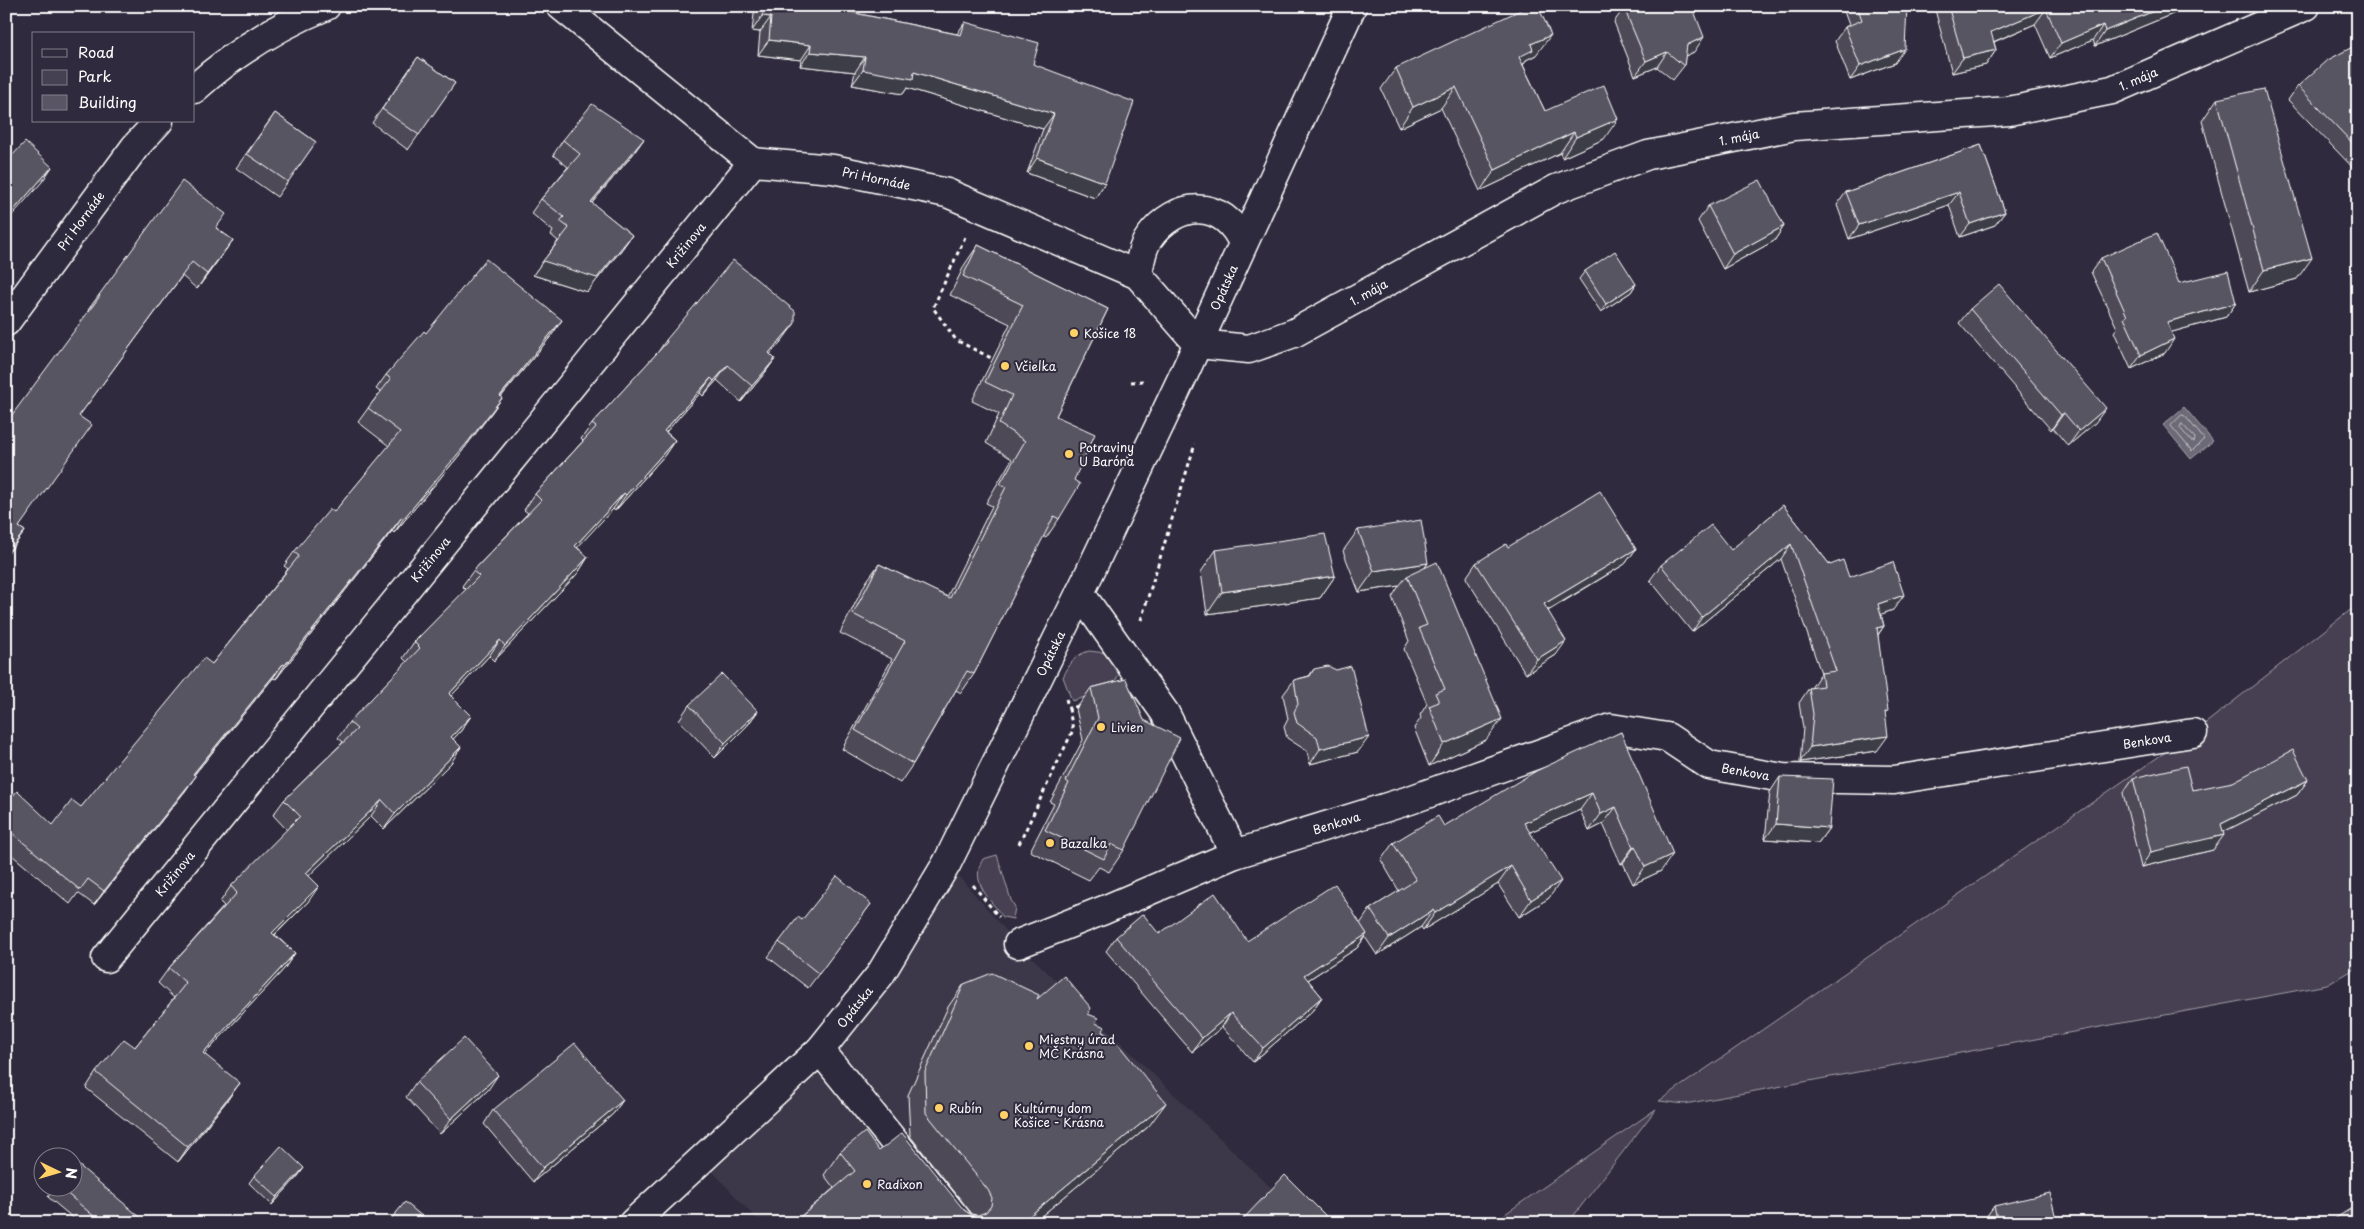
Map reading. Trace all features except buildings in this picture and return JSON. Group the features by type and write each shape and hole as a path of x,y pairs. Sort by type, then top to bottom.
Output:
{"street":[{"path":"195,88 254,42 326,6"},
{"path":"561,6 753,162"},
{"name":"Opátska","path":"633,1223 820,1050 880,975 950,857 1080,593 1198,344 1352,6"},
{"name":"1. mája","path":"1198,344 1249,348 1294,333 1556,189 1648,155 1794,126 2009,111 2112,90 2306,6"},
{"name":"Pri Hornáde","path":"6,322 135,147 158,122"},
{"name":"Pri Hornáde","path":"753,162 833,168 947,193 1138,275 1198,344"},
{"name":"Križinova","path":"106,958 753,162"},
{"path":"1138,275 1141,255 1148,239 1160,226 1176,214 1189,210 1208,210 1225,217 1236,228 1243,243"},
{"path":"1080,593 1165,713 1235,854"},
{"name":"Benkova","path":"1020,944 1235,854 1410,800 1611,728 1667,737 1709,766 1783,778 1894,780 2193,733"},
{"path":"820,1050 960,1223"}],"path":[{"path":"978,207 933,308 956,340 993,359"},
{"path":"1019,844 1073,730 1069,709"},
{"path":"950,857 1020,944"}],"shaded area":[{"path":"947,863 1018,944 1308,1223 760,1223 701,1159 820,1050"}],"green space":[{"path":"2358,604 2358,967 2327,985 1685,1104 1659,1101 2193,733"},
{"path":"1089,651 1106,653 1119,674 1111,689 1072,701 1063,677 1070,664 1076,658"},
{"path":"997,855 1015,907 1013,919 1003,917 987,897 978,875 983,859"},
{"path":"1656,1109 1568,1223 1492,1223"}],"water":[{"path":"2184,407 2213,441 2191,459 2163,425"}],"place":[{"name":"Košice 18","path":"1074,333"},
{"name":"Včielka","path":"1005,366"},
{"name":"Potraviny U Baróna","path":"1069,454"},
{"name":"Livien","path":"1101,727"},
{"name":"Bazalka","path":"1050,843"},
{"name":"Miestny úrad MČ Krásna","path":"1029,1046"},
{"name":"Rubín","path":"939,1108"},
{"name":"Kultúrny dom Košice - Krásna","path":"1004,1115"},
{"name":"Radixon","path":"867,1184"}]}
